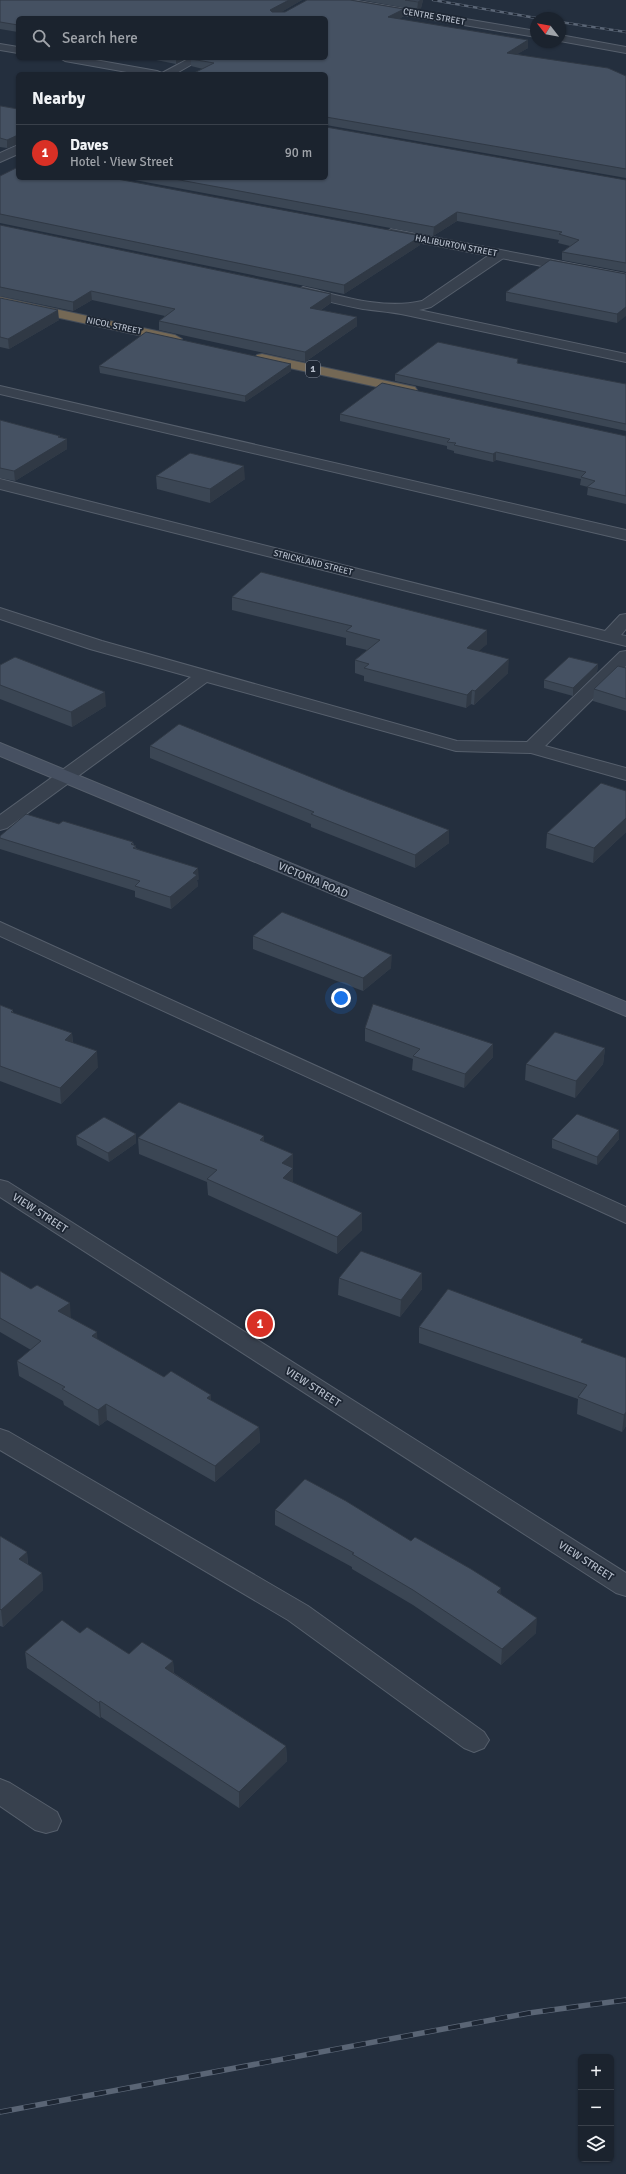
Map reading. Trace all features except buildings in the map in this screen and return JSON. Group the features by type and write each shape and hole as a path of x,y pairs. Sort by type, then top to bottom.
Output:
{"highway":[{"name":"NICOL STREET","path":"0,301 186,341"},
{"name":"1","path":"247,355 425,394"}],"street":[{"name":"CENTRE STREET","path":"333,0 530,33"},
{"path":"566,39 626,50"},
{"path":"0,47 16,50"},
{"path":"76,60 146,72"},
{"path":"170,72 194,60"},
{"path":"0,159 16,150"},
{"path":"0,159 16,163"},
{"name":"HALIBURTON STREET","path":"376,231 626,278"},
{"path":"401,310 426,304 500,254"},
{"path":"287,288 388,309 401,310 626,358"},
{"path":"0,390 626,535"},
{"name":"STRICKLAND STREET","path":"0,484 626,641"},
{"path":"0,613 96,645 456,746 532,748 626,774"},
{"path":"609,636 626,619"},
{"path":"532,748 626,656"},
{"path":"0,824 64,776 204,676"},
{"name":"VICTORIA ROAD","path":"0,749 626,1010"},
{"path":"0,928 626,1216"},
{"name":"VIEW STREET","path":"0,1187 626,1586"},
{"path":"0,1438 298,1614 474,1740"},
{"path":"0,1791 46,1821"}],"railway":[{"path":"433,0 530,17"},
{"path":"566,23 626,32"},
{"path":"0,2112 529,2013 626,2000"}],"place":[{"name":"Daves","path":"260,1324"}]}
